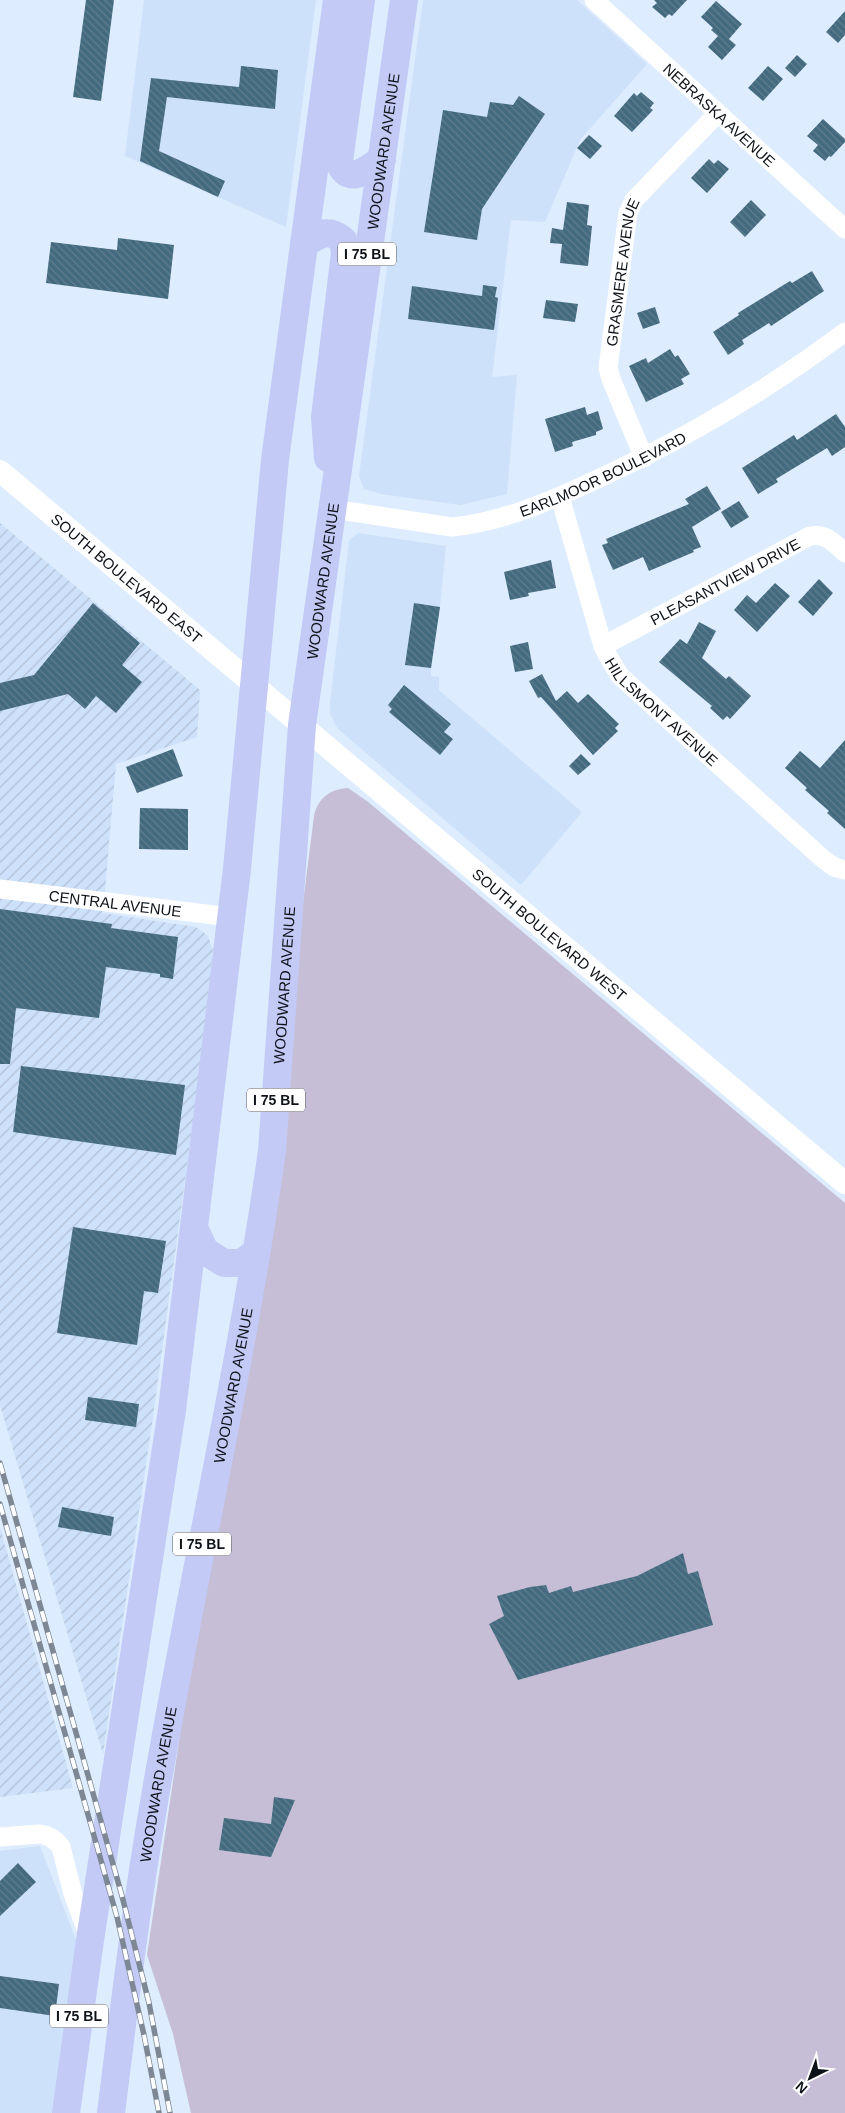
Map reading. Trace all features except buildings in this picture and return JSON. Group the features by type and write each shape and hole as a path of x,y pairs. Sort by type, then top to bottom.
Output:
{"main road":[{"name":"I 75 BL","path":"66,2113 90,1940 172,1410 231,917 274,460 337,0"},
{"path":"361,0 339,161 341,168 346,172 358,174 365,172 382,160"},
{"name":"WOODWARD AVENUE","path":"111,2113 146,1851 256,1252 272,1151 302,725 404,0"},
{"path":"304,244 324,233 335,234 343,240 345,253 325,417 333,509"},
{"path":"194,1228 205,1251 224,1264 242,1263 256,1252"}],"street":[{"name":"NEBRASKA AVENUE","path":"594,0 845,229"},
{"name":"GRASMERE AVENUE","path":"644,458 611,380 608,368 628,213 634,200 718,113"},
{"name":"EARLMOOR BOULEVARD","path":"333,509 452,527 470,525 512,514 560,497 644,458 691,433 764,390 845,332"},
{"name":"SOUTH BOULEVARD EAST","path":"0,471 254,684"},
{"name":"HILLSMONT AVENUE","path":"560,497 603,646 614,668 628,684 822,858 834,867 845,870"},
{"name":"PLEASANTVIEW DRIVE","path":"603,646 810,536 826,537 845,552"},
{"name":"SOUTH BOULEVARD WEST","path":"254,684 845,1183"},
{"name":"CENTRAL AVENUE","path":"0,889 231,917"},
{"path":"0,1837 46,1834 57,1841 61,1847 73,1894 90,1940"}],"shaded area":[{"path":"144,0 316,0 286,227 125,156"},
{"path":"423,0 577,0 647,64 580,140 545,222 511,220 492,377 517,375 507,494 460,505 381,494 364,489 359,476"},
{"path":"0,523 200,690 197,737 116,764 103,913 196,927 208,936 213,950 197,1091 153,1417 103,1754 0,1405"},
{"path":"358,533 446,546 431,676 439,677 439,690 582,812 521,885 338,729 330,714 349,541"},
{"path":"348,788 367,801 845,1203 845,2113 191,2113 173,2034 147,1955 296,959 314,816 322,799 336,790"},
{"path":"0,1527 73,1788 0,1797"},
{"path":"40,1846 79,1948 58,2113 0,2113 0,1851"}],"railway":[{"path":"0,1463 122,1896 149,2003 170,2113"},
{"path":"0,1504 117,1917 144,2035 159,2113"}]}
